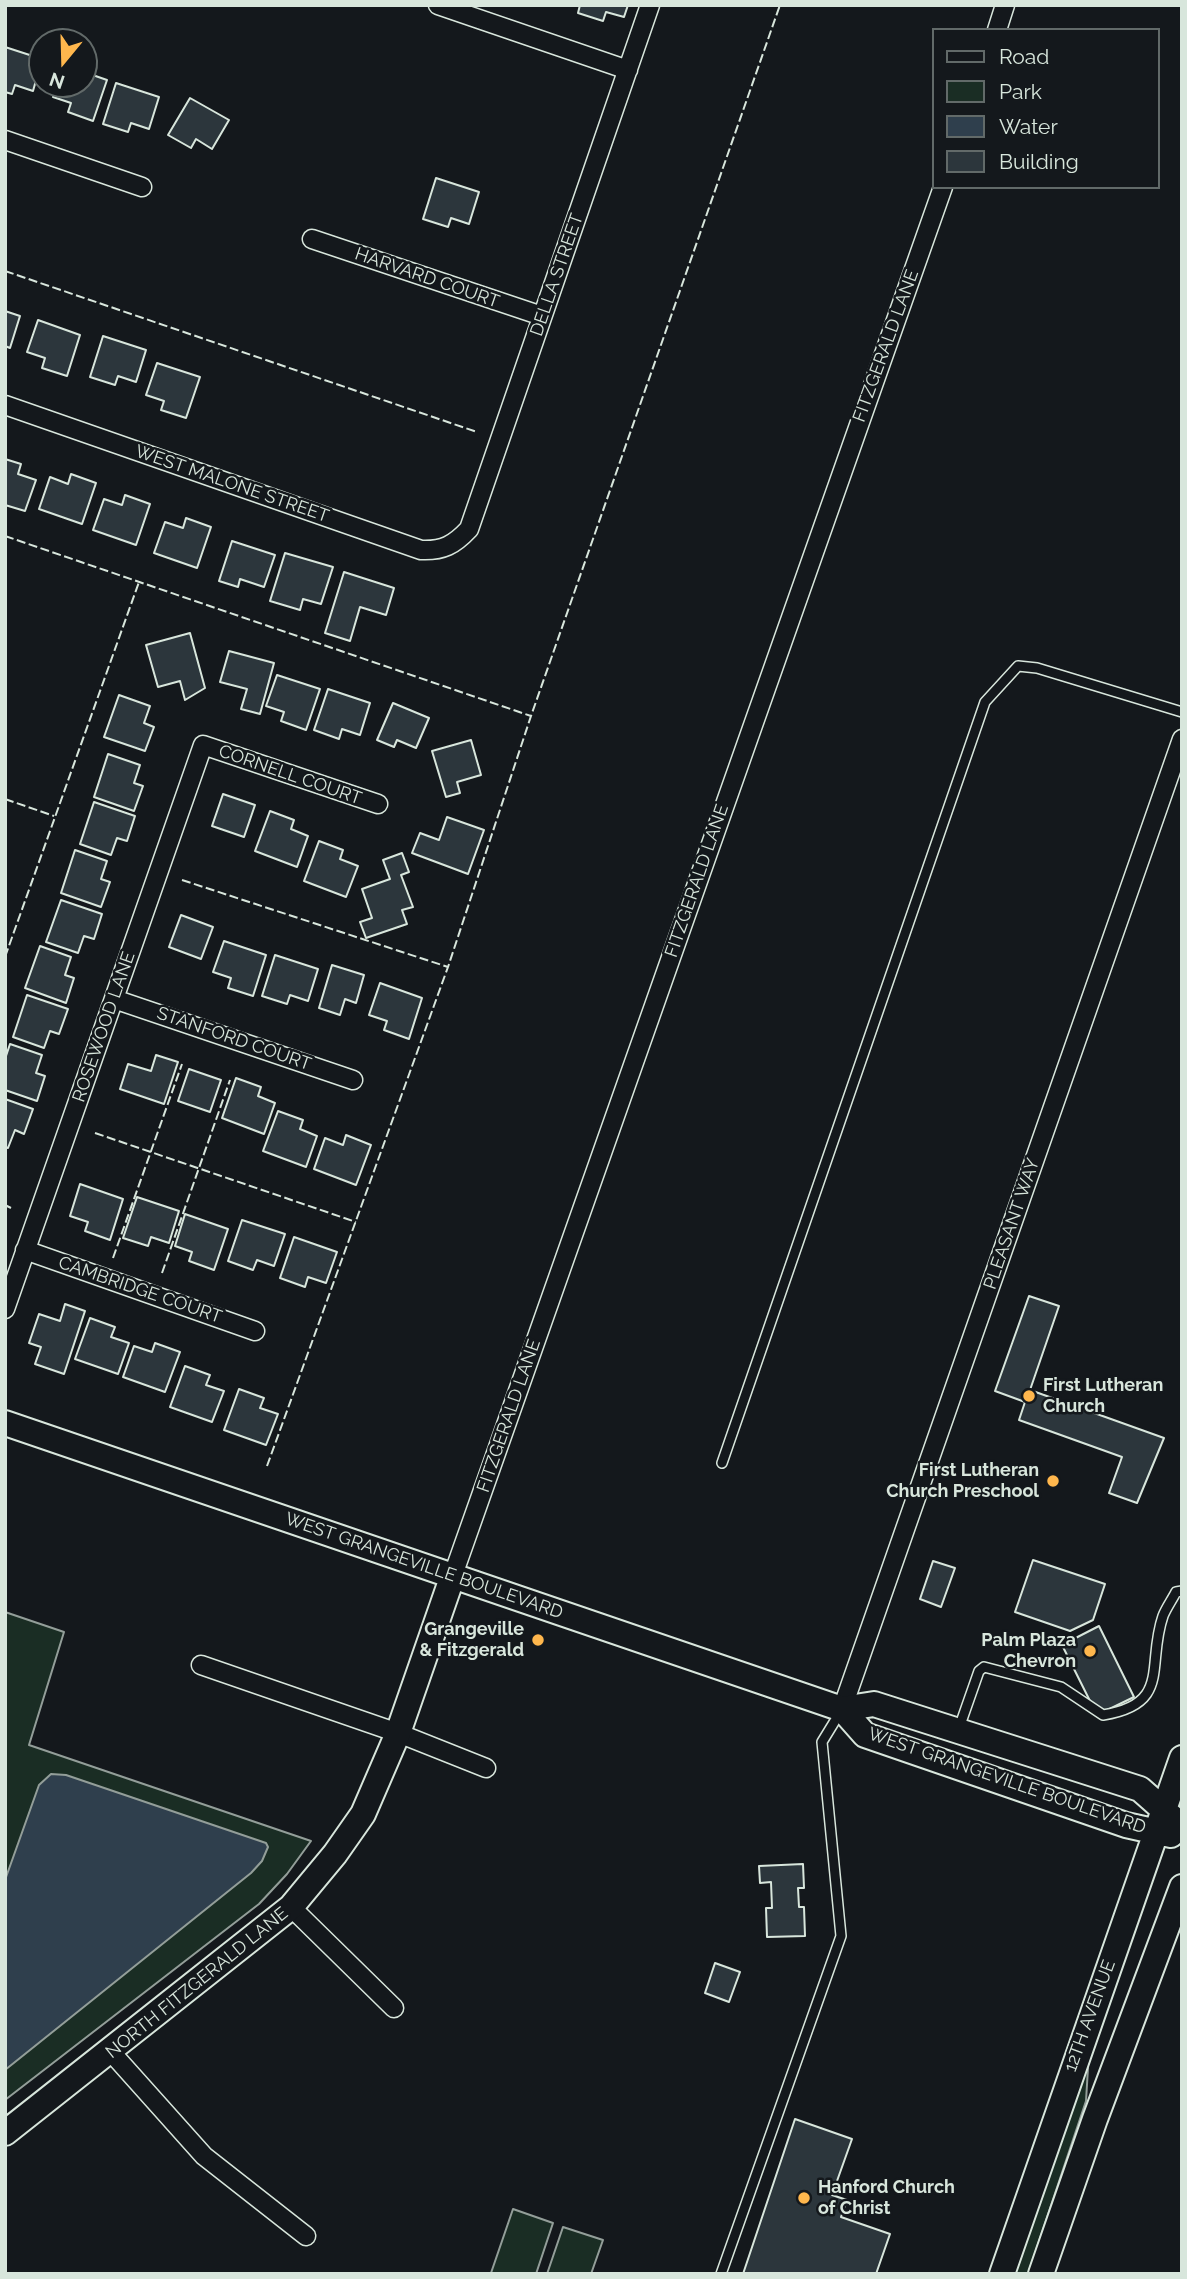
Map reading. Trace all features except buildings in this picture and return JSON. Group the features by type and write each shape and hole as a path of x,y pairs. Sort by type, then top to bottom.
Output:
{"main road":[{"name":"WEST GRANGEVILLE BOULEVARD","path":"5,1423 842,1709 874,1704 1140,1789 1182,1837"},
{"name":"NORTH FITZGERALD LANE","path":"5,2133 111,2052 291,1907 363,1814 398,1733 453,1575"},
{"name":"WEST GRANGEVILLE BOULEVARD","path":"842,1709 865,1735 1126,1825 1167,1822"},
{"name":"12TH AVENUE","path":"1002,2274 1167,1822 1182,1758"},
{"path":"1041,2274 1095,2119 1182,1887"}],"street":[{"path":"438,5 628,69"},
{"name":"DELLA STREET","path":"458,541 469,529 650,5"},
{"path":"998,28 1005,5"},
{"path":"5,140 142,187"},
{"name":"FITZGERALD LANE","path":"453,1575 942,189"},
{"name":"HARVARD COURT","path":"312,239 542,316"},
{"name":"WEST MALONE STREET","path":"5,405 421,550 441,551 458,541"},
{"name":"PLEASANT WAY","path":"842,1709 1182,738"},
{"name":"CORNELL COURT","path":"203,745 378,804"},
{"name":"ROSEWOOD LANE","path":"5,1309 203,745"},
{"name":"STANFORD COURT","path":"114,999 353,1080"},
{"name":"CAMBRIDGE COURT","path":"25,1250 256,1331"},
{"path":"201,1665 398,1733 486,1768"},
{"path":"291,1907 394,2008"},
{"path":"111,2052 204,2156 306,2236"}],"lane":[{"path":"722,1463 985,702 1018,666 1037,668 1182,712"},
{"path":"958,1731 979,1671 984,1667 1061,1687 1103,1716 1125,1712 1145,1700 1152,1683 1163,1617 1176,1592 1182,1591"},
{"path":"721,2274 841,1936 822,1742 842,1709"}],"green space":[{"path":"5,1612 64,1632 29,1745 311,1841 287,1874 259,1904 5,2100"},
{"path":"1082,2068 1088,2068 1086,2101 1028,2274 1012,2274"},
{"path":"513,2209 553,2223 536,2274 491,2273"},
{"path":"563,2227 603,2240 591,2274 547,2274"}],"water":[{"path":"51,1774 66,1775 266,1843 268,1847 262,1861 251,1873 5,2070 5,1880 39,1785"}],"fence":[{"path":"267,1466 448,967 531,716 780,5"},
{"path":"5,271 477,432"},
{"path":"5,536 531,716"},
{"path":"5,957 139,582"},
{"path":"5,799 54,816"},
{"path":"182,880 448,967"},
{"path":"113,1258 182,1064"},
{"path":"162,1273 230,1080"},
{"path":"95,1133 356,1222"},
{"path":"5,1205 11,1208"}],"place":[{"name":"First Lutheran Church","path":"1029,1396"},
{"name":"First Lutheran Church Preschool","path":"1053,1481"},
{"name":"Grangeville & Fitzgerald","path":"538,1640"},
{"name":"Palm Plaza Chevron","path":"1090,1651"},
{"name":"Hanford Church of Christ","path":"804,2198"}]}
